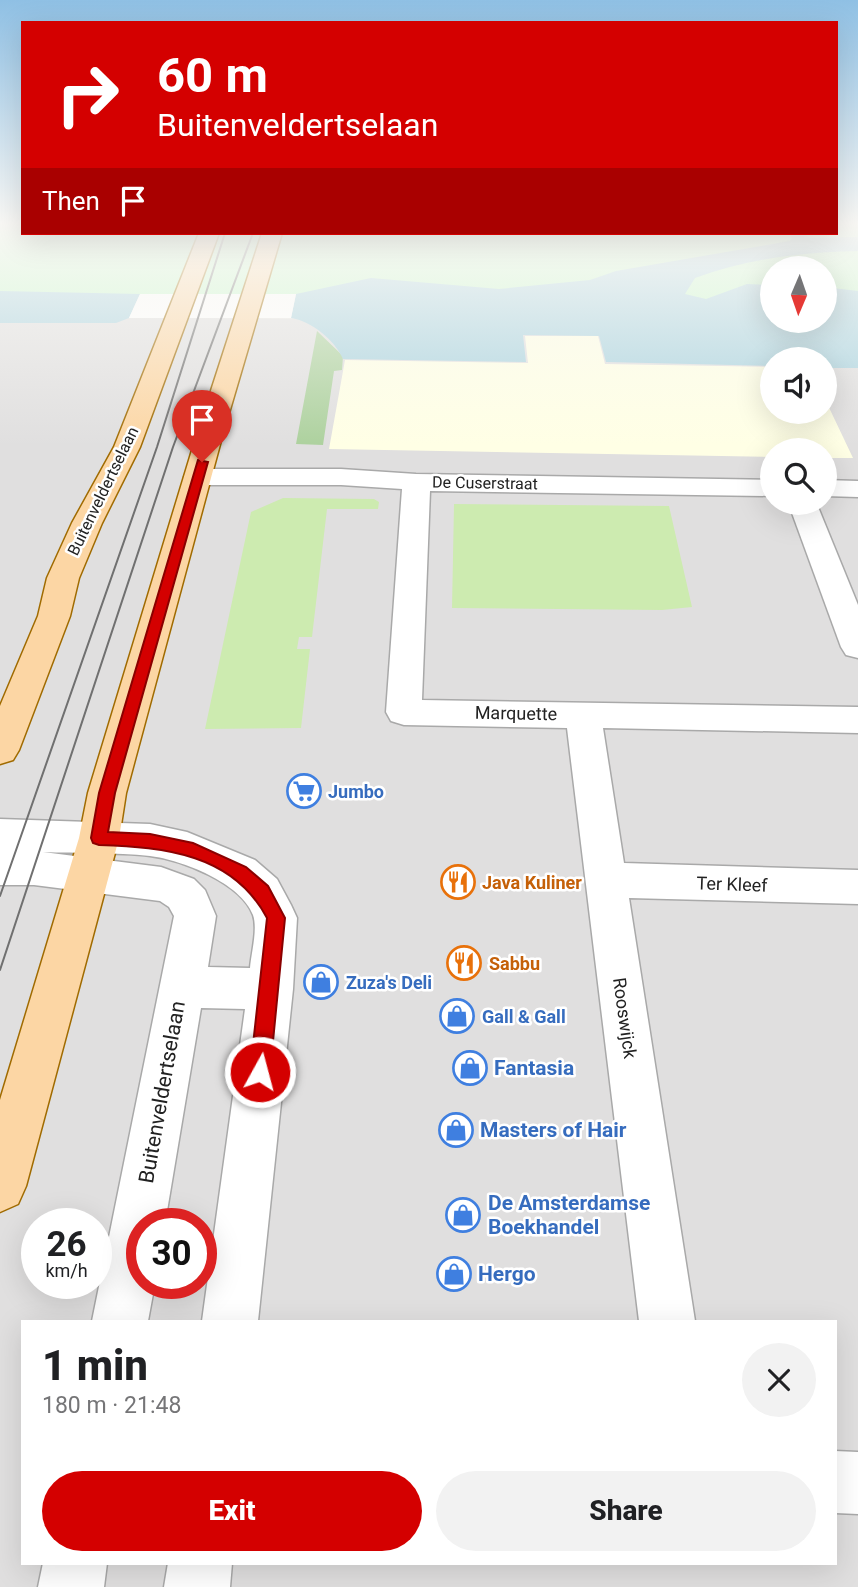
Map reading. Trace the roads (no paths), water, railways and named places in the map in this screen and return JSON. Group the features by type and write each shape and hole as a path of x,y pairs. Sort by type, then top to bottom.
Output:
{"main road":[{"name":"Buitenveldertselaan","path":"0,750 54,616 63,578 87,523 127,447 182,298"},
{"path":"0,1186 94,856 107,793 252,298"}],"street":[{"name":"De Cuserstraat","path":"198,477 341,477 416,482 760,488"},
{"name":"Marquette","path":"416,482 404,712 858,720"},
{"path":"837,488 858,489"},
{"path":"807,515 858,646"},
{"name":"Rooswijck","path":"583,714 667,1320"},
{"path":"0,835 94,856"},
{"path":"0,868 34,868 94,856 150,840 187,848 240,872 262,891 276,918 230,1320"},
{"name":"Buitenveldertselaan","path":"94,856 181,890 190,898 195,916 120,1320"},
{"name":"Ter Kleef","path":"606,880 858,887"},
{"name":"Buitenveldertselaan","path":"182,987 270,989"},
{"path":"837,1482 858,1483"},
{"path":"71,1587 75,1565"},
{"path":"197,1587 200,1565"}],"water":[{"path":"0,298 138,298 129,318 116,323 0,323"},
{"path":"295,298 760,298 760,333 837,333 837,298 858,298 858,368 837,368 837,347 760,347 760,366 606,362 599,336 523,335 526,362 343,359 321,332 291,318"}],"tram line":[{"path":"0,896 157,447 204,298"},
{"path":"0,970 173,447 229,298"}],"place":[{"name":"Jumbo","path":"304,791"},
{"name":"Java Kuliner","path":"458,882"},
{"name":"Sabbu","path":"464,963"},
{"name":"Zuza's Deli","path":"321,982"},
{"name":"Gall & Gall","path":"457,1016"},
{"name":"Fantasia","path":"470,1068"},
{"name":"Masters of Hair","path":"456,1130"},
{"name":"De Amsterdamse Boekhandel","path":"463,1215"},
{"name":"Hergo","path":"454,1274"}]}
